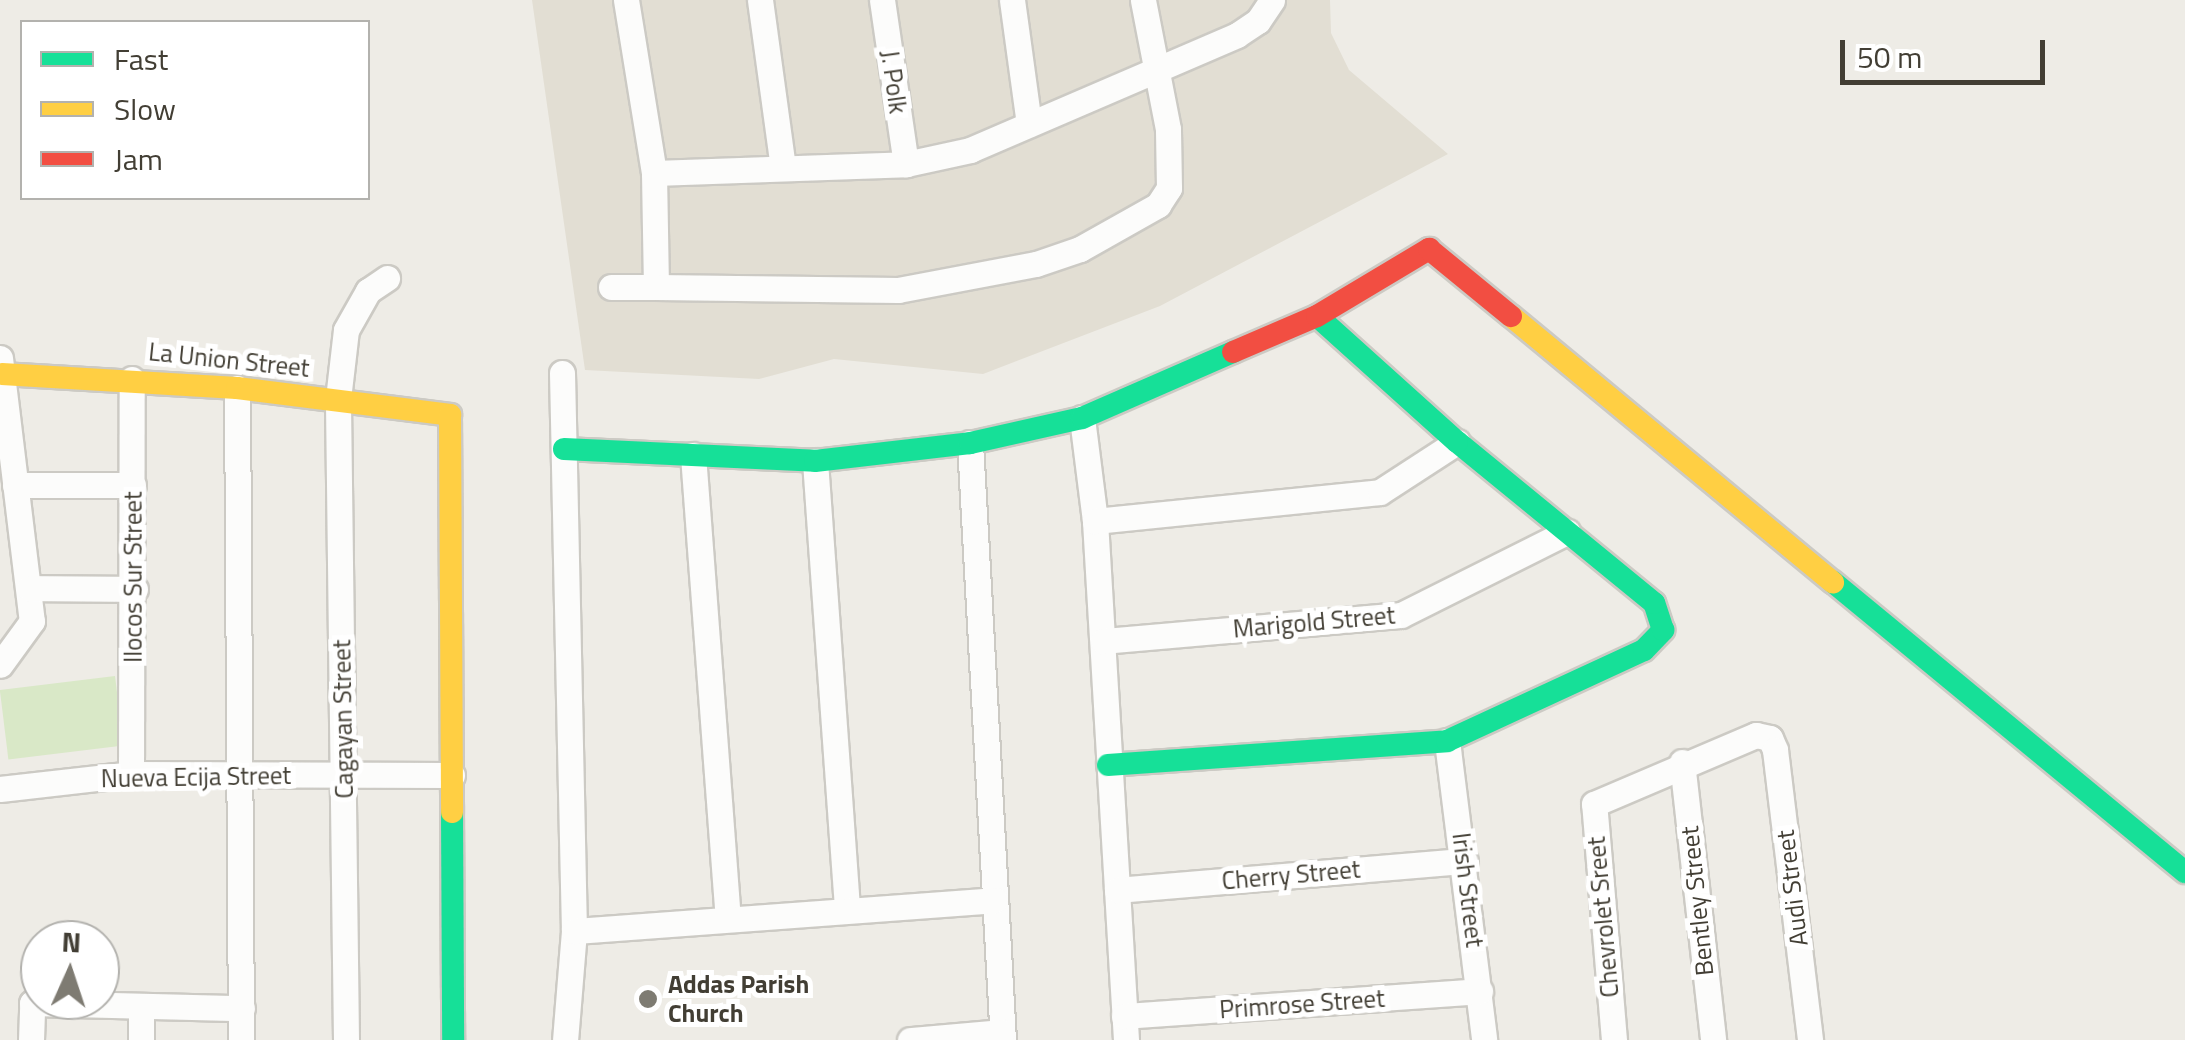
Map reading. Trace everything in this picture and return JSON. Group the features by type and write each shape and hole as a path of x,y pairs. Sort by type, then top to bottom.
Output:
{"street":[{"path":"626,0 654,173 656,287"},
{"path":"760,0 783,167"},
{"name":"J. Polk","path":"882,0 906,164"},
{"path":"1012,0 1029,124"},
{"path":"611,287 898,290 998,273 1080,249 1137,221 1169,188 1168,130 1152,71 1143,0"},
{"path":"654,173 906,164 970,150 1237,35 1258,22 1272,0"},
{"path":"564,449 815,461 970,444 1082,418 1317,316 1428,249 2185,872"},
{"name":"Cagayan Street","path":"346,1040 338,399 346,330 368,291 388,278"},
{"path":"1108,765 1447,741 1644,650 1663,630 1654,603 1457,442 1317,316"},
{"path":"0,665 30,626 29,588 1,366"},
{"name":"La Union Street","path":"1,366 338,399 450,415 452,775"},
{"path":"562,373 574,931 566,1040"},
{"name":"Ilocos Sur Street","path":"131,774 135,589 132,378"},
{"path":"237,388 243,774 241,1040"},
{"path":"1082,418 1096,521 1125,1028"},
{"path":"1096,521 1380,492 1457,442"},
{"path":"910,1040 1003,1036 970,444"},
{"path":"693,455 728,918"},
{"path":"815,461 846,909"},
{"path":"15,485 133,485"},
{"name":"Marigold Street","path":"1102,640 1401,615 1567,532"},
{"path":"29,588 135,589"},
{"name":"Chevrolet Sreet","path":"1614,1040 1594,804 1682,762 1756,735 1770,738"},
{"name":"Audi Street","path":"1770,738 1810,1040"},
{"name":"Irish Street","path":"1447,741 1466,861 1484,1040"},
{"name":"Bentley Street","path":"1682,762 1713,1040"},
{"name":"Nueva Ecija Street","path":"0,789 131,774 452,775"},
{"path":"452,775 453,1040"},
{"name":"Cherry Street","path":"1117,890 1466,861"},
{"path":"574,931 995,900"},
{"name":"Primrose Street","path":"1125,1028 1480,991"},
{"path":"31,1040 32,1003 242,1008"},
{"path":"141,1006 142,1040"}],"shaded area":[{"path":"532,0 1330,0 1331,33 1349,70 1448,154 1160,306 983,374 834,359 759,379 585,370"}],"green space":[{"path":"115,676 124,745 8,760 0,690"}],"traffic: fast":[{"path":"1108,765 1447,741 1644,650 1663,630 1654,603 1457,442 1317,316"},
{"path":"564,449 815,461 970,443 1082,418 1233,352"},
{"path":"1833,582 2185,872"},
{"path":"452,812 453,1040"}],"traffic: slow":[{"path":"1511,316 1833,582"},
{"path":"2,374 237,388 450,415 452,812"}],"traffic: jam":[{"path":"1233,352 1317,316 1429,249 1511,316"}],"place":[{"name":"Addas Parish Church","path":"648,999"}]}
